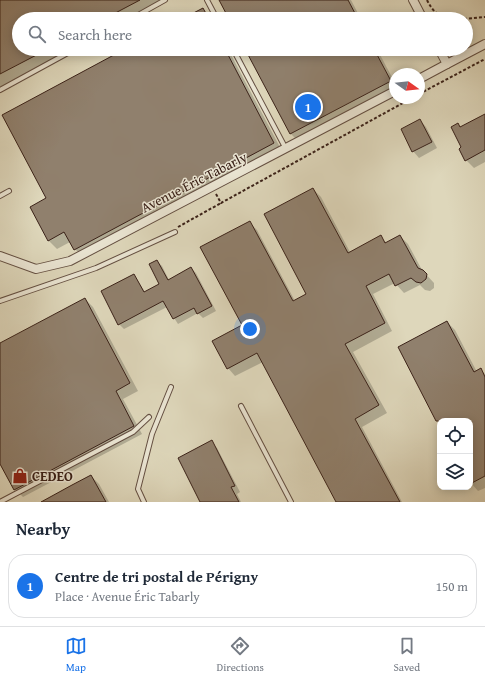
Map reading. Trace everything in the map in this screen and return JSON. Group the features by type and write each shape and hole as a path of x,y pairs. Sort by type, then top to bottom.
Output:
{"street":[{"path":"413,0 419,12"},
{"path":"473,50 485,44"},
{"path":"443,56 447,64"},
{"path":"425,75 462,56"},
{"name":"Avenue Éric Tabarly","path":"0,256 36,269 70,261 389,94"}],"lane":[{"path":"144,12 165,0"},
{"path":"207,0 213,12"},
{"path":"0,90 62,56"},
{"path":"237,56 286,149"},
{"path":"0,196 10,191"},
{"path":"0,301 96,268 175,232"},
{"path":"144,502 138,489 152,434 171,387"},
{"path":"242,406 291,502"},
{"path":"0,502 133,432 149,417"}],"path":[{"path":"427,0 434,12"},
{"path":"473,18 485,17"},
{"path":"425,91 485,60"},
{"path":"179,226 401,104"},
{"path":"212,187 221,204"}],"building":[{"path":"0,0 140,0 117,12 12,12 12,56 35,56 0,74"},
{"path":"219,0 348,0 354,12 225,12"},
{"path":"203,8 205,12 195,12"},
{"path":"112,56 229,56 274,143 74,250 64,232 48,241 30,207 46,198 2,115"},
{"path":"249,56 378,56 389,77 389,82 290,134"},
{"path":"485,114 485,150 465,161 459,149 461,147 451,127 458,123 460,127"},
{"path":"420,119 432,142 412,152 401,129"},
{"path":"313,188 348,253 381,235 385,243 400,235 418,268 427,274 426,279 421,283 416,282 411,278 395,286 389,274 366,286 385,323 345,344 379,405 355,419 400,502 336,502 257,353 227,369 212,341 242,325 200,247 250,221 293,301 306,294 264,214"},
{"path":"157,260 168,280 191,267 212,306 197,314 194,308 173,319 163,301 118,325 101,291 134,274 144,292 159,284 149,264"},
{"path":"85,298 130,383 116,391 134,426 14,490 0,464 0,343"},
{"path":"447,321 474,372 481,368 485,377 485,476 473,482 473,418 437,418 436,421 398,347"},
{"path":"212,440 235,486 231,487 239,502 200,502 178,458"},
{"path":"91,475 106,502 41,502 72,485"}],"place":[{"name":"Centre de tri postal de Périgny","path":"308,107"},
{"name":"CEDEO","path":"20,476"}]}
